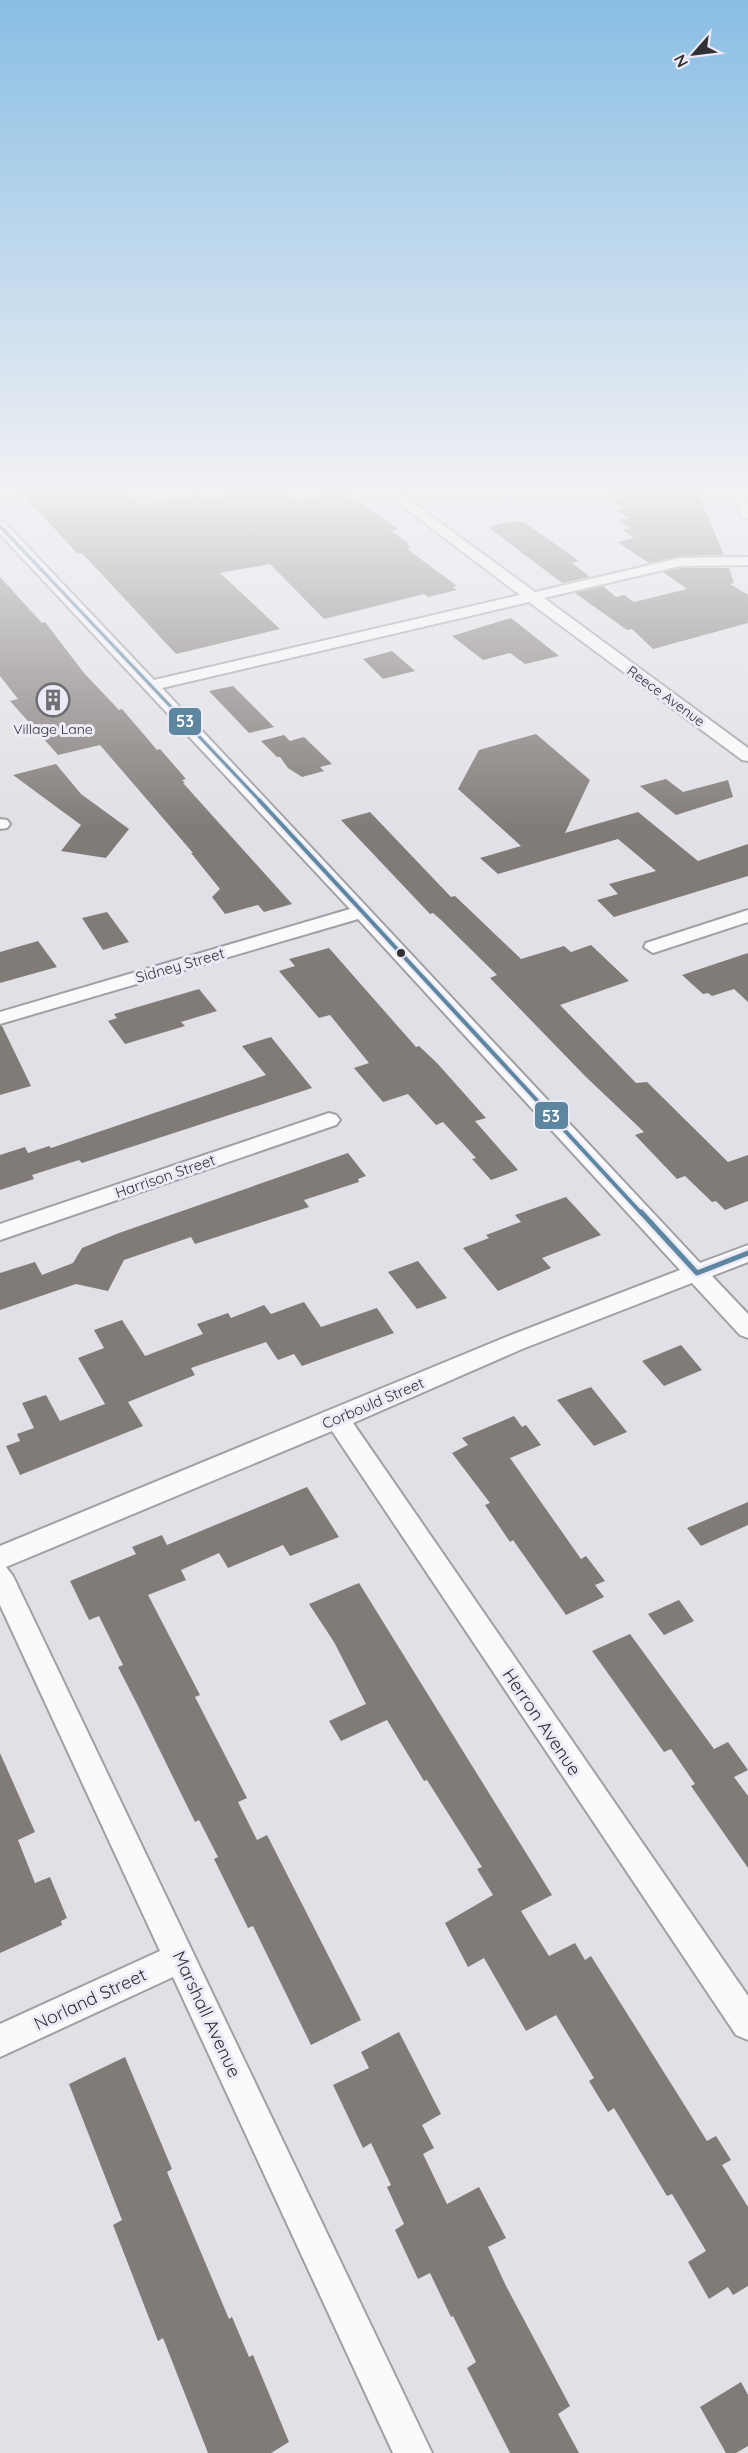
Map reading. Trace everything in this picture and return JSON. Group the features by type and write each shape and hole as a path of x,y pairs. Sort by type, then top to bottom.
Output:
{"street":[{"path":"70,600 272,814 360,912 748,1329"},
{"path":"150,686 516,600"},
{"name":"Reece Avenue","path":"536,600 748,756"},
{"name":"Sidney Street","path":"0,1018 360,912"},
{"path":"653,946 748,916"},
{"name":"Harrison Street","path":"0,1232 329,1120"},
{"name":"Corbould Street","path":"0,1558 337,1419 514,1343 748,1253"},
{"name":"Herron Avenue","path":"337,1419 748,2024"},
{"name":"Marshall Avenue","path":"0,1576 413,2453"},
{"name":"Norland Street","path":"0,2041 180,1958"}],"building":[{"path":"0,600 21,600 42,623 45,622 84,673 119,710 122,709 157,750 160,749 186,779 182,780 185,783 183,783 292,904 264,912 258,905 225,914 212,897 220,889 191,853 193,853 100,745 58,755 10,701 18,699 0,676"},
{"path":"126,600 249,600 280,629 176,654"},
{"path":"306,600 398,600 324,619"},
{"path":"586,600 748,600 748,623 653,649 632,629 627,630"},
{"path":"511,618 559,656 525,664 510,653 483,660 452,636"},
{"path":"392,651 415,671 383,679 363,659"},
{"path":"233,686 274,727 249,733 209,691"},
{"path":"536,734 590,780 565,833 638,812 698,861 748,844 748,876 614,917 597,900 618,894 609,884 656,871 618,839 498,874 480,858 521,846 458,789 479,750"},
{"path":"284,735 290,741 304,737 332,764 320,767 324,771 302,777 288,768 280,757 277,757 261,741"},
{"path":"56,764 81,794 129,829 106,858 61,851 81,825 13,775"},
{"path":"666,779 683,792 728,780 733,797 676,815 640,786"},
{"path":"370,812 451,897 455,896 521,959 564,946 571,952 591,945 629,981 560,1005 636,1083 647,1082 728,1162 748,1155 748,1201 725,1210 716,1201 712,1202 685,1176 677,1179 635,1135 644,1132 586,1077 490,978 497,975 440,919 433,913 430,914 341,820"},
{"path":"107,912 129,942 103,950 82,918"},
{"path":"38,941 57,967 0,983 0,952"},
{"path":"329,948 416,1047 419,1046 437,1063 486,1118 475,1121 518,1170 491,1180 472,1159 476,1158 443,1122 436,1125 408,1094 383,1102 354,1068 369,1063 330,1015 319,1018 279,971 295,966 289,959"},
{"path":"748,953 748,1002 734,989 712,996 708,993 703,994 682,975"},
{"path":"199,989 217,1011 181,1022 185,1026 125,1044 108,1021 117,1018 114,1014"},
{"path":"0,1026 31,1086 0,1095"},
{"path":"271,1037 312,1088 82,1163 79,1160 32,1175 34,1179 0,1190 0,1155 25,1147 28,1153 49,1146 51,1148 266,1075 242,1046"},
{"path":"348,1153 366,1176 358,1179 359,1182 304,1200 309,1207 195,1244 191,1237 124,1260 108,1291 76,1284 0,1310 0,1273 35,1262 42,1275 73,1263 82,1248 119,1233"},
{"path":"566,1197 601,1235 542,1258 551,1268 498,1291 463,1248 489,1238 486,1235 521,1222 515,1215"},
{"path":"418,1261 447,1298 417,1309 388,1272"},
{"path":"304,1302 321,1327 377,1308 394,1333 302,1366 294,1354 278,1360 266,1342 191,1368 195,1375 128,1402 143,1426 20,1475 6,1446 20,1441 17,1434 34,1428 22,1403 46,1395 60,1421 105,1404 78,1358 104,1348 94,1330 122,1320 145,1356 203,1334 197,1324 228,1313 231,1318 264,1305 271,1314"},
{"path":"681,1345 702,1370 664,1386 642,1361"},
{"path":"591,1387 627,1432 594,1446 557,1400"},
{"path":"514,1416 522,1427 526,1425 541,1445 510,1458 581,1559 586,1556 605,1581 595,1585 604,1597 566,1615 513,1540 510,1542 485,1505 490,1503 452,1453 468,1445 462,1438"},
{"path":"307,1487 339,1537 290,1556 283,1545 228,1568 219,1553 181,1570 186,1580 148,1595 200,1695 195,1697 247,1798 238,1802 257,1840 267,1835 361,2020 311,2045 253,1926 248,1928 214,1859 218,1857 199,1820 195,1822 118,1667 123,1665 99,1616 89,1620 70,1581 136,1554 132,1547 162,1535 167,1545"},
{"path":"748,1502 748,1525 701,1546 687,1528"},
{"path":"359,1583 552,1895 521,1911 549,1956 575,1943 585,1960 591,1956 707,2141 716,2136 731,2160 722,2165 748,2207 748,2286 733,2295 728,2287 709,2299 688,2262 706,2251 672,2194 667,2196 614,2108 608,2112 589,2081 594,2078 556,2015 526,2031 484,1958 468,1967 445,1923 493,1895 477,1869 482,1867 427,1780 424,1781 387,1720 341,1741 329,1721 366,1704 334,1642 309,1604"},
{"path":"679,1600 694,1621 664,1635 648,1614"},
{"path":"630,1634 714,1749 728,1742 748,1770 734,1777 748,1796 748,1868 691,1786 695,1784 671,1749 664,1752 592,1651"},
{"path":"0,1753 35,1832 18,1840 35,1883 50,1877 67,1918 61,1921 62,1925 0,1953"},
{"path":"399,2032 441,2114 422,2125 434,2148 423,2154 447,2204 479,2187 506,2238 488,2247 506,2286 570,2406 558,2414 579,2453 510,2453 467,2368 476,2362 453,2316 451,2317 430,2273 418,2279 395,2230 404,2224 387,2187 391,2185 371,2143 363,2148 333,2085 369,2068 361,2052"},
{"path":"125,2057 172,2169 167,2172 229,2319 232,2317 249,2357 253,2355 289,2442 271,2453 208,2453 163,2338 158,2341 113,2225 122,2220 69,2084"},
{"path":"741,2382 748,2395 748,2446 736,2453 726,2453 700,2407"}],"transit line":[{"name":"53","path":"70,600 272,814 697,1273 748,1253"}],"place":[{"name":"Village Lane","path":"53,700"}]}
